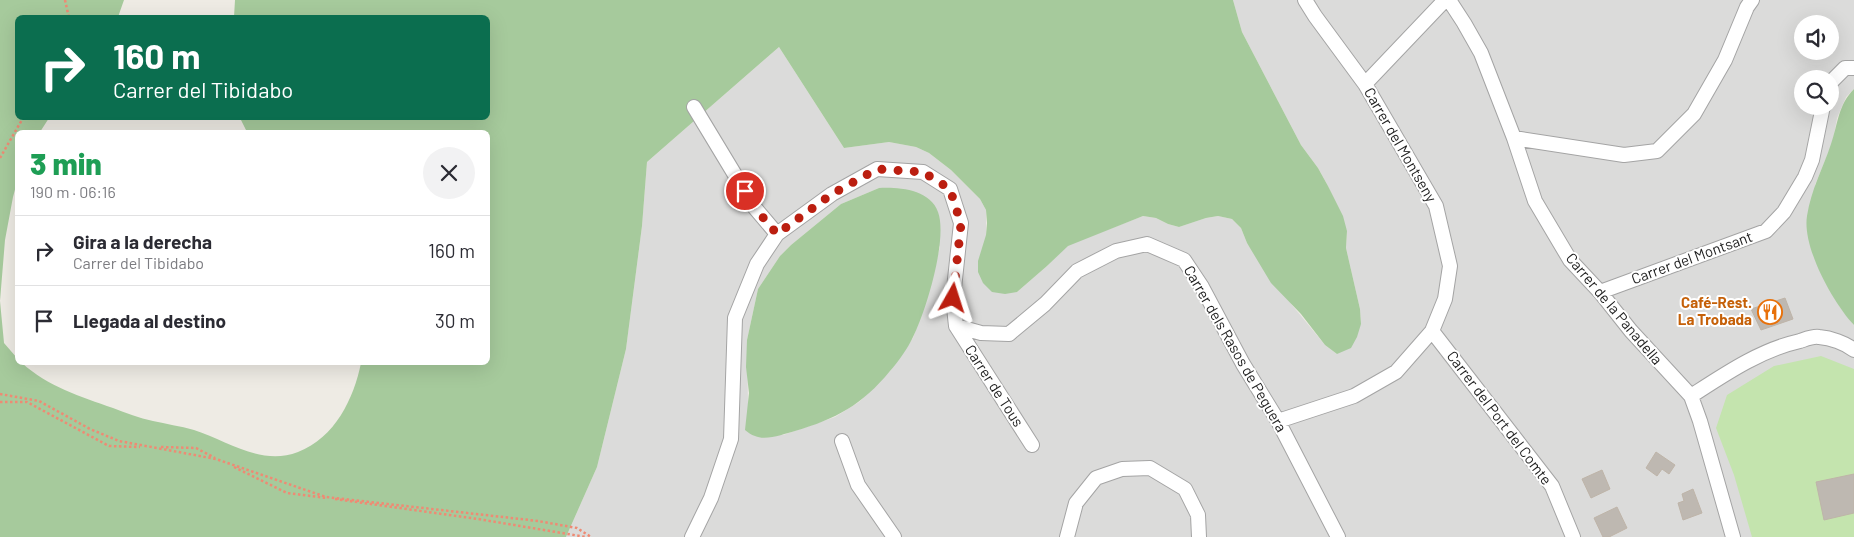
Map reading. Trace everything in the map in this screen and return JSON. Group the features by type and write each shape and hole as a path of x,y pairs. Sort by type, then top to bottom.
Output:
{"street":[{"name":"Carrer del Montseny","path":"1278,421 1354,396 1396,372 1432,331 1445,299 1450,266 1436,206 1365,84 1305,0"},
{"path":"1365,84 1447,0"},
{"name":"Carrer de la Panadella","path":"1447,0 1464,23 1481,54 1514,138 1535,201 1570,260 1600,292 1631,331 1691,396 1733,537"},
{"path":"1514,138 1624,155 1656,151 1694,114 1725,60 1747,7 1752,0"},
{"path":"1839,74 1845,68 1854,68"},
{"path":"694,107 755,208 777,234"},
{"name":"Carrer del Montsant","path":"1600,292 1766,231 1784,212 1805,177 1812,160 1821,115"},
{"path":"692,537 711,498 731,439 735,318 758,264 777,234 832,194 877,169 923,172 950,189 961,224 953,298 956,326"},
{"name":"Carrer dels Rasos de Peguera","path":"956,326 981,333 1009,334 1045,304 1077,272 1116,251 1147,244 1184,260 1202,287 1243,364 1278,421 1338,537"},
{"name":"Carrer de Tous","path":"956,326 1032,445"},
{"name":"Carrer del Port del Comte","path":"1432,331 1552,486 1573,537"},
{"path":"1691,396 1754,358 1785,344 1818,336 1846,344 1854,350"},
{"path":"842,441 858,486 894,537"},
{"path":"1067,537 1076,503 1096,478 1122,469 1150,468 1185,489 1198,515 1199,537"}],"path":[{"path":"65,0 68,15"},
{"path":"0,158 15,132"},
{"path":"0,394 39,401 90,429 119,441 216,459 326,497 538,521 577,528 591,537"},
{"path":"0,402 27,402 109,446 196,448 287,493 478,519 586,537"}],"shaded area":[{"path":"1233,0 1854,0 1854,89 1846,97 1839,113 1839,70 1794,70 1794,115 1838,115 1833,141 1815,185 1839,306 1854,325 1854,537 566,537 597,467 626,349 642,226 647,162 779,47 844,148 889,142 916,147 929,153 951,170 980,199 986,210 986,235 1017,292 1068,245 1143,216 1156,218 1179,227 1218,216 1232,219 1241,228 1247,243 1292,305 1325,345 1337,354 1361,324 1360,309 1346,248 1347,231 1328,186 1318,168 1301,145 1242,32","holes":["879,188 904,189 940,247 923,310 913,338 890,371 859,402 835,417 783,435 748,405 747,340 758,289 780,256 791,245 841,204"]}],"green space":[{"path":"0,0 124,0 119,15 15,15 15,120 48,120 41,130 15,130 15,190 5,240 0,301"},
{"path":"235,0 1233,0 1242,32 1301,145 1318,168 1328,186 1343,216 1347,231 1346,248 1360,309 1361,324 1351,348 1337,354 1325,345 1301,314 1271,283 1247,243 1241,228 1232,219 1218,216 1179,227 1156,218 1143,216 1068,246 1017,292 1005,294 992,292 983,283 978,272 978,261 986,235 987,223 986,210 980,199 951,170 929,153 916,147 889,142 844,148 779,47 647,162 642,226 626,349 597,467 566,537 0,537 0,301 4,343 15,356 15,365 24,365 53,384 77,395 133,415 194,430 245,450 271,456 284,456 311,446 332,427 348,403 361,365 490,365 490,130 246,130 241,120 490,120 490,15 234,15"},
{"path":"1854,89 1854,325 1837,303 1821,274 1809,243 1807,229 1807,216 1814,188 1831,144 1839,115"},
{"path":"879,188 904,189 921,194 934,204 938,212 940,239 938,257 924,310 911,341 880,383 858,402 836,416 780,435 764,438 752,435 745,430 749,393 746,367 747,340 758,289 780,256 791,245 841,204"},
{"path":"1821,356 1854,369 1854,537 1752,537 1734,475 1716,428 1727,395 1774,366"}],"building":[{"path":"1785,298 1793,319 1761,330 1751,309"},
{"path":"1656,452 1675,465 1669,474 1662,469 1657,476 1646,468"},
{"path":"1602,470 1610,489 1591,498 1582,479"},
{"path":"1854,474 1854,513 1824,520 1816,482"},
{"path":"1693,489 1702,513 1683,520 1678,503 1684,501 1682,494"},
{"path":"1617,507 1627,528 1609,537 1603,537 1594,518"}],"place":[{"name":"Café-Rest. La Trobada","path":"1770,312"}],"route":[{"path":"745,191 755,208 777,234 832,194 877,169 923,172 950,189 961,224 953,298"}]}
